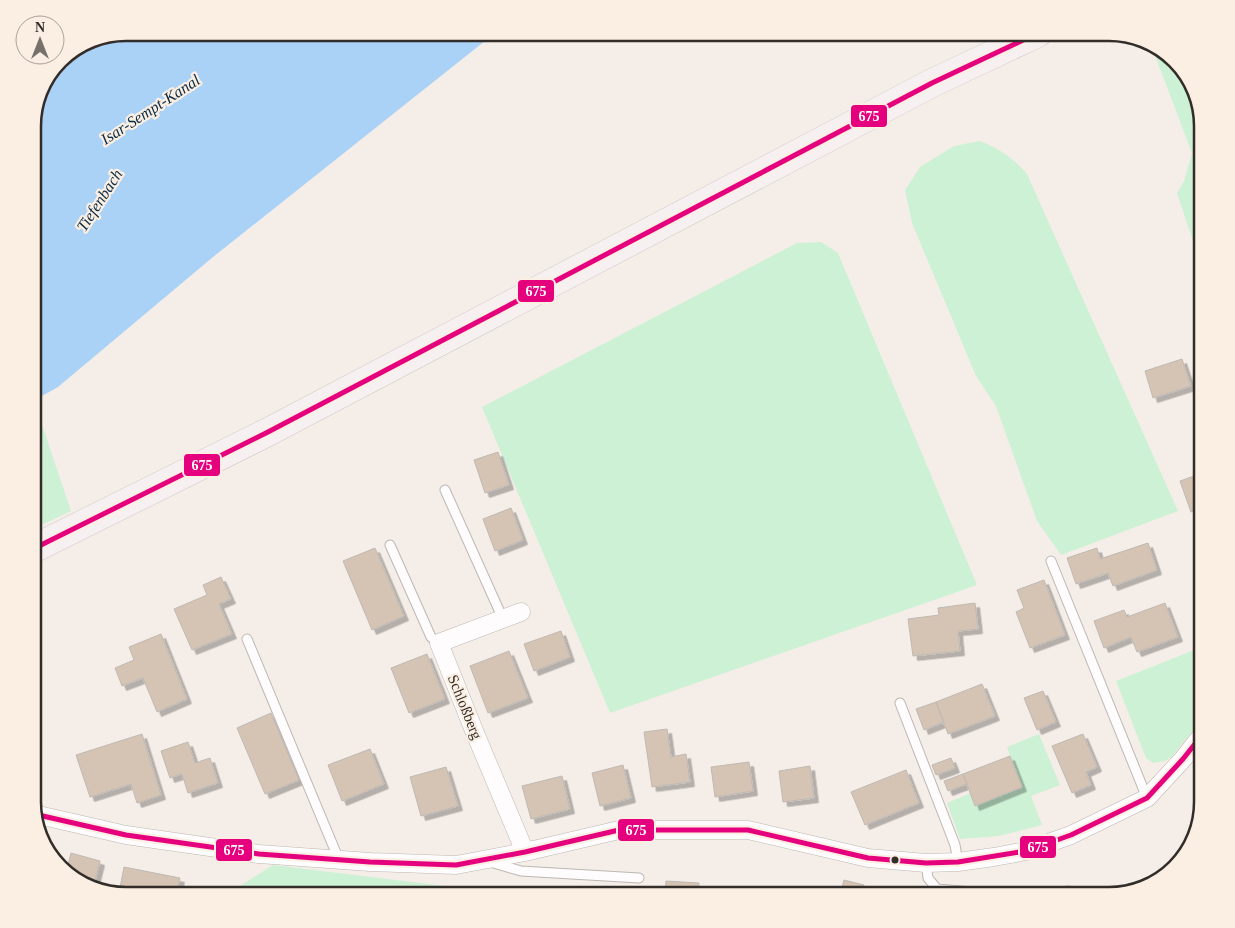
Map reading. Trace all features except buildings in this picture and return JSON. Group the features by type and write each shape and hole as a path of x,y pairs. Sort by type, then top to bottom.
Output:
{"main road":[{"path":"41,545 268,432 932,83 1019,41"}],"street":[{"path":"439,643 521,612"},
{"name":"Schloßberg","path":"439,643 525,852"},
{"path":"42,816 126,835 259,854 370,862 456,865 525,852 619,830 748,830 868,858 926,863 958,862 1026,851 1062,838 1147,798 1194,745"}],"lane":[{"path":"445,490 503,619"},
{"path":"390,544 431,637 439,643"},
{"path":"1051,561 1147,798"},
{"path":"247,638 338,860"},
{"path":"900,703 955,845 958,862"},
{"path":"482,860 521,871 639,878"},
{"path":"926,863 928,878 935,887"}],"green space":[{"path":"1155,55 1176,74 1185,88 1192,109 1194,126 1194,244 1177,193 1184,181 1192,153"},
{"path":"980,141 1006,155 1027,174 1178,511 1061,555 1037,521 996,406 976,376 912,223 905,190 920,167 954,146"},
{"path":"821,242 838,253 977,585 610,713 482,407 797,243"},
{"path":"41,422 71,511 41,525"},
{"path":"1194,650 1194,729 1172,756 1165,761 1153,763 1146,758 1116,681"},
{"path":"1039,734 1060,785 1031,796 1042,825 999,836 960,839 947,803 971,793 976,805 1022,788 1007,747"},
{"path":"273,865 453,887 239,887"}],"water":[{"path":"126,41 485,41 213,257 58,387 41,397 41,120 50,88 70,62 99,46"}],"transit line":[{"name":"675","path":"41,545 268,432 932,83 1021,41"},
{"name":"675","path":"42,816 126,835 259,854 370,862 456,865 525,852 619,830 748,830 868,858 926,863 958,862 1026,851 1071,835 1147,798 1194,745"}],"water label":[{"name":"Isar-Sempt-Kanal","path":"150,109"},
{"name":"Tiefenbach","path":"99,200"}]}
